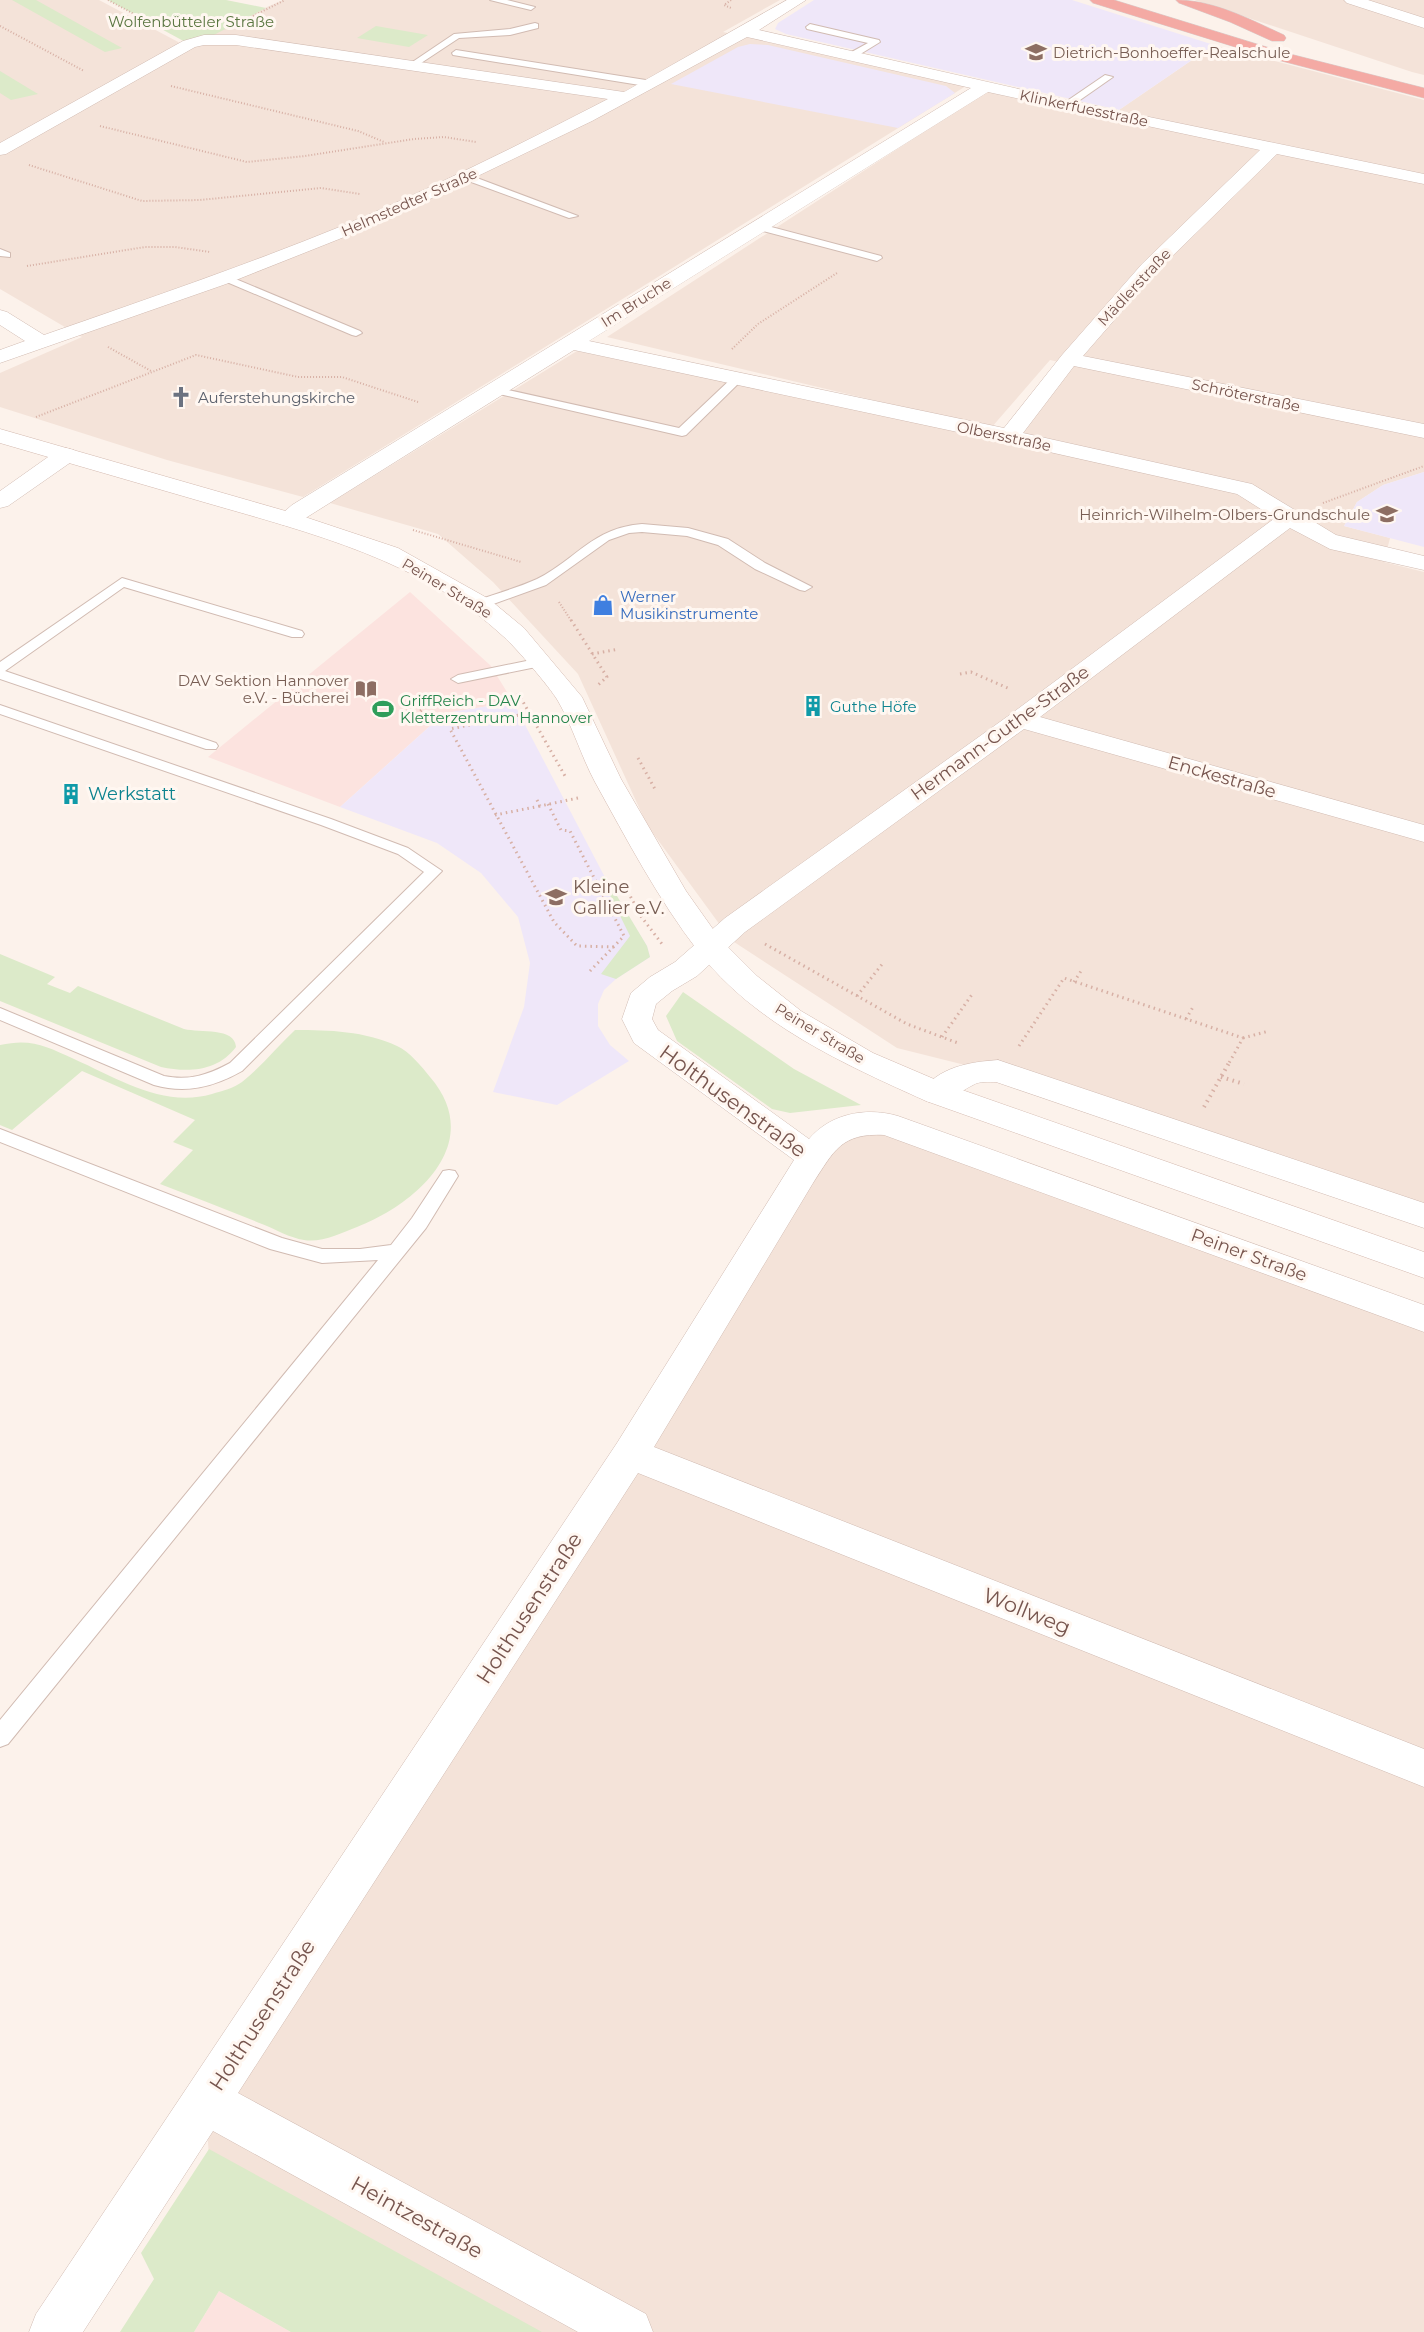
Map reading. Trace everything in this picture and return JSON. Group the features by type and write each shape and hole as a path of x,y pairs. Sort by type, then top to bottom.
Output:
{"highway":[{"path":"1098,0 1280,56 1424,93"},
{"path":"1141,0 1234,34 1424,93"},
{"path":"1184,0 1236,19 1294,45"},
{"path":"1166,4 1254,34 1424,83"}],"street":[{"name":"Helmstedter Straße","path":"0,357 226,278 398,208 626,98 746,32 798,0"},
{"path":"1352,0 1424,23"},
{"name":"Klinkerfuesstraße","path":"746,32 1067,105 1424,179"},
{"path":"0,150 189,44 204,40 236,40 626,98"},
{"name":"Im Bruche","path":"288,519 756,226 986,86"},
{"name":"Mädlerstraße","path":"1009,436 1069,359 1149,268 1272,149"},
{"path":"0,316 41,342"},
{"name":"Olbersstraße","path":"571,343 1009,436 1244,489 1266,501 1288,519 1330,540 1424,563"},
{"name":"Schröterstraße","path":"1069,359 1424,431"},
{"name":"Peiner Straße","path":"0,436 288,519 390,553 480,604 515,633 542,662 569,697 607,779 673,893 710,946 746,983 790,1018 862,1060 937,1093 1424,1265"},
{"path":"0,501 66,455"},
{"name":"Hermann-Guthe-Straße","path":"710,946 735,925 1020,720 1288,519"},
{"name":"Enckestraße","path":"1020,720 1424,834"},
{"name":"Holthusenstraße","path":"54,2332 630,1454 813,1158 645,1036 637,1019 642,1000 661,984 686,969 710,946"},
{"path":"937,1093 968,1073 1006,1063 1424,1216"},
{"name":"Peiner Straße","path":"813,1158 826,1140 846,1125 867,1122 887,1124 1424,1319"},
{"name":"Wollweg","path":"630,1454 1424,1768"},
{"name":"Heintzestraße","path":"205,2102 628,2332"}],"lane":[{"path":"494,0 531,8"},
{"path":"409,67 458,36 510,32 535,26"},
{"path":"810,27 876,42 851,56"},
{"path":"456,53 652,84"},
{"path":"1067,105 1108,77"},
{"path":"466,177 573,216"},
{"path":"756,226 872,257"},
{"path":"226,278 356,333"},
{"path":"495,390 682,432 737,379"},
{"path":"480,604 541,582 604,537 628,529 642,528 666,528 723,542 760,566 805,586"},
{"path":"0,668 122,582 297,634"},
{"path":"458,679 542,662"},
{"path":"0,674 211,746"},
{"path":"0,709 404,851 434,871 236,1067 207,1082 176,1085 160,1082 1,1016"},
{"path":"0,1135 277,1244 322,1256 360,1256 395,1251"},
{"path":"0,1737 430,1209 449,1176"}],"path":[{"path":"108,0 189,44"},
{"path":"0,26 113,87"},
{"path":"164,85 358,131 386,143"},
{"path":"60,117 247,162 444,137 472,141 514,153"},
{"path":"24,163 142,201 200,200 321,188 360,194 398,208"},
{"path":"22,266 145,247 175,246 215,253 249,269"},
{"path":"707,372 758,324 829,276 872,257"},
{"path":"108,347 151,371"},
{"path":"26,421 196,355 298,377 342,377 456,414"},
{"path":"1288,519 1315,506 1424,466"},
{"path":"592,654 619,649"},
{"path":"505,670 567,779"},
{"path":"960,674 971,672 1015,691"},
{"path":"406,711 416,715 458,679"},
{"path":"529,712 450,729 554,922 576,946 615,947"},
{"path":"637,756 659,796"},
{"path":"495,815 578,798 572,789"},
{"path":"537,800 540,806"},
{"path":"548,804 561,830 570,831 624,936 590,971"},
{"path":"618,872 640,915 665,948 686,969"},
{"path":"735,925 798,965 907,1024 1006,1063 1064,978 1243,1038 1269,1031"},
{"path":"857,996 883,963"},
{"path":"1074,982 1081,971"},
{"path":"942,1037 973,993"},
{"path":"1186,1019 1193,1007"},
{"path":"1200,1114 1243,1038"},
{"path":"1221,1077 1244,1084"}],"shaded area":[{"path":"0,0 99,0 182,44 283,0 780,0 723,32 966,86 303,497 167,460 0,407 0,373 82,337 0,289"},
{"name":"Dietrich-Bonhoeffer-Realschule","path":"814,0 1072,0 1214,45 1119,110 786,34 775,29 778,23"},
{"path":"1194,0 1424,0 1424,75 1412,72"},
{"path":"750,44 768,45 946,86 955,93 898,128 671,84 738,47"},
{"path":"1214,45 1424,100 1424,472 1383,485 1357,502 1344,526 1390,538 1384,562 1424,572 1424,1225 977,1068 897,1048 731,940 647,825 578,674 493,582 438,534 330,503 577,351 1003,441 1072,365 1050,360 991,428 607,337 987,91 1085,112 1119,110"},
{"name":"Heinrich-Wilhelm-Olbers-Grundschule","path":"1424,472 1424,547 1344,526 1357,502 1383,485"},
{"path":"410,592 491,666 513,702 452,712 430,726 340,807 208,757"},
{"name":"Kleine Gallier e.V.","path":"513,702 609,885 647,946 650,957 616,979 604,990 598,1004 598,1026 610,1045 629,1061 557,1105 493,1092 524,1007 530,963 518,917 481,873 437,843 340,807 430,726 452,712"},
{"path":"867,1122 1424,1319 1424,2332 291,2332 219,2291 205,2102 801,1175"},
{"path":"219,2291 291,2332 194,2332"}],"green space":[{"path":"12,0 36,0 122,48 105,52"},
{"name":"Wolfenbütteler Straße","path":"108,0 226,0 266,8 204,40 189,44"},
{"path":"376,26 428,35 409,47 357,38"},
{"path":"0,71 38,94 11,100 0,93"},
{"path":"605,876 647,946 650,957 616,979 601,974 630,936 601,877"},
{"path":"0,954 55,977 47,984 70,993 78,986 184,1029 216,1032 230,1036 236,1047 221,1061 202,1068 182,1070 161,1067 0,1001"},
{"path":"683,992 794,1069 861,1105 790,1113 772,1109 677,1041 666,1016"},
{"path":"295,1030 360,1034 385,1041 402,1049 430,1077 445,1101 451,1124 448,1147 437,1167 422,1186 402,1203 380,1216 331,1237 311,1241 293,1237 160,1184 193,1150 173,1142 195,1120 82,1071 12,1130 0,1125 0,1045 21,1042 38,1044 142,1089 176,1097 194,1097 212,1094 239,1084"},
{"path":"209,2149 542,2332 291,2332 219,2291 194,2332 120,2332 154,2279 141,2253"}],"place":[{"name":"Dietrich-Bonhoeffer-Realschule","path":"1036,52"},
{"name":"Auferstehungskirche","path":"181,397"},
{"name":"Heinrich-Wilhelm-Olbers-Grundschule","path":"1387,514"},
{"name":"Werner Musikinstrumente","path":"603,605"},
{"name":"DAV Sektion Hannover e.V. - Bücherei","path":"366,689"},
{"name":"Guthe Höfe","path":"813,706"},
{"name":"GriffReich - DAV Kletterzentrum Hannover","path":"383,709"},
{"name":"Werkstatt","path":"71,794"},
{"name":"Kleine Gallier e.V.","path":"556,897"}]}
